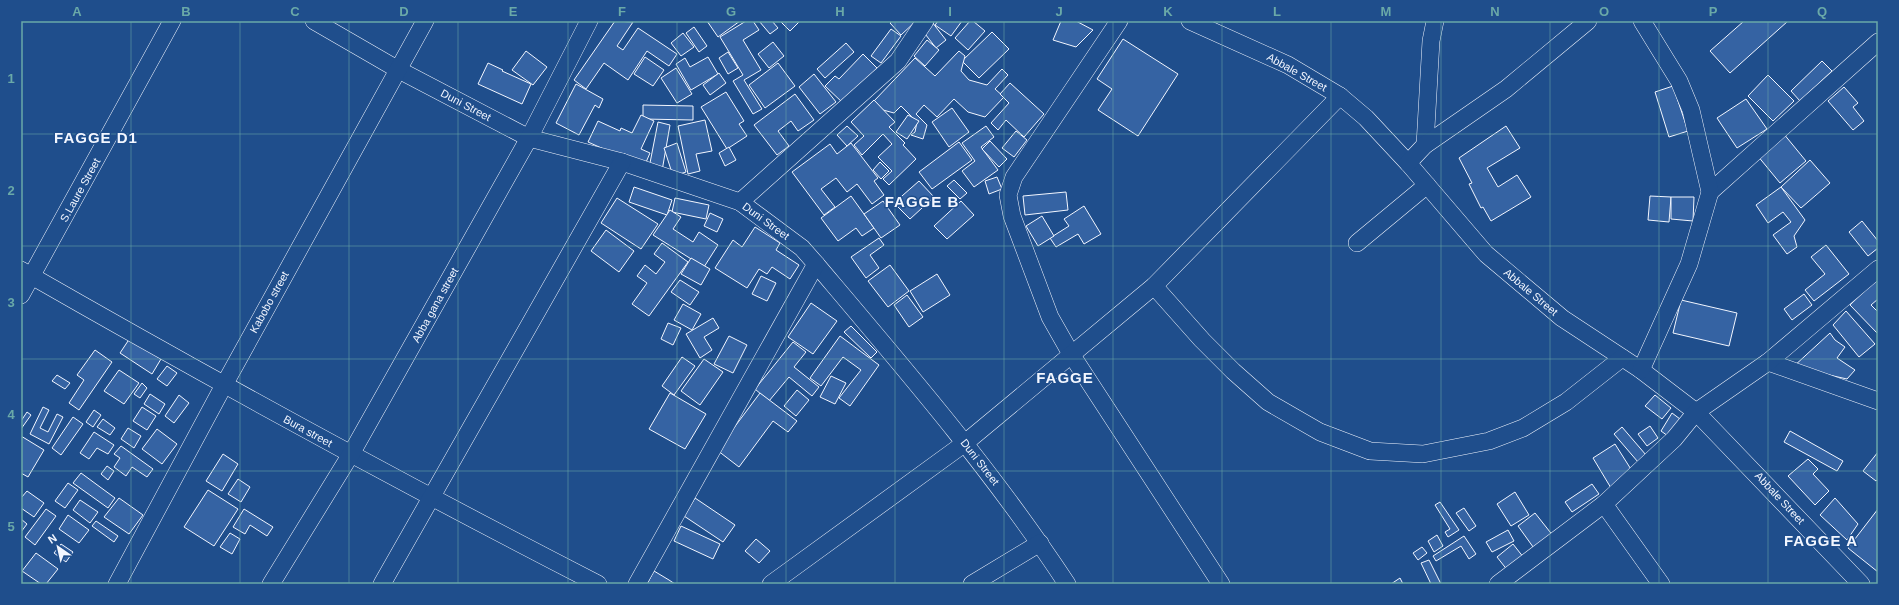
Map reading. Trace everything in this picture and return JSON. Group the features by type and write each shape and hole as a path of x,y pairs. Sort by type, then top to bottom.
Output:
{"street":[{"name":"S.Laure Street","path":"21,295 26,273 172,21"},
{"name":"Duni Street","path":"314,21 397,69 528,138 622,162 740,202 802,248 945,417 1040,543 1067,584"},
{"name":"Kabobo street","path":"117,584 224,385 397,69 425,21"},
{"name":"Abba gana street","path":"272,584 351,454 528,138 589,21"},
{"path":"740,202 898,61 924,21"},
{"path":"1120,21 1014,177 1008,195 1012,216 1050,317 1071,354 1221,584"},
{"name":"Abbale Street","path":"1190,21 1288,65 1340,96 1366,118 1408,163 1486,254 1562,318 1641,370 1696,412 1861,584"},
{"path":"1425,145 1431,41 1434,21"},
{"path":"1408,163 1425,145 1506,88 1588,21"},
{"path":"1641,370 1689,264 1710,192 1691,110 1679,81 1642,21"},
{"path":"1710,192 1878,42"},
{"path":"771,584 965,443 1154,286 1340,96"},
{"path":"382,584 622,162"},
{"path":"1357,243 1426,185"},
{"path":"637,584 816,264"},
{"path":"1498,584 1604,504 1674,439 1696,412 1768,362 1878,269"},
{"name":"Bura street","path":"26,273 224,385 431,498 598,584"},
{"path":"1154,286 1207,345 1268,402 1320,432 1370,452 1423,454 1489,441 1523,428 1566,402 1622,358"},
{"path":"1768,362 1878,401"},
{"path":"1604,504 1661,584"},
{"path":"972,584 1040,543"}],"building":[{"path":"615,21 633,22 617,46 623,50 638,28 677,54 669,66 647,51 628,80 604,63 586,89 574,80"},
{"path":"707,21 740,21 718,37"},
{"path":"746,21 753,21 759,30 743,40 761,70 744,80 762,109 753,114 733,81 743,75 720,37"},
{"path":"759,21 772,21 778,28 770,34"},
{"path":"780,21 800,21 790,31"},
{"path":"892,21 916,21 901,35 890,23"},
{"path":"938,21 962,21 951,36 935,25"},
{"path":"970,21 973,21 985,31 968,50 955,38"},
{"path":"1061,21 1076,21 1093,30 1076,47 1053,40"},
{"path":"1744,21 1788,21 1730,73 1710,51"},
{"path":"932,22 946,40 936,48 922,30"},
{"path":"694,27 707,46 699,52 686,33"},
{"path":"891,29 901,36 881,63 871,56"},
{"path":"992,32 1009,49 979,78 962,61"},
{"path":"683,33 694,47 681,56 671,43"},
{"path":"1123,39 1178,74 1138,136 1098,110 1112,89 1097,79"},
{"path":"927,40 939,50 925,66 914,56"},
{"path":"773,42 784,56 769,68 758,54"},
{"path":"846,43 854,52 825,78 817,69"},
{"path":"526,51 547,67 533,85 512,70"},
{"path":"959,51 965,56 961,71 969,80 987,85 1002,69 1008,75 995,89 1004,97 985,117 968,112 954,99 937,117 924,105 916,114 927,125 923,139 911,135 915,132 917,122 901,106 894,113 883,110 874,101 915,58 935,76"},
{"path":"728,52 738,68 728,74 719,58"},
{"path":"863,54 877,68 843,103 825,86 835,76 839,79"},
{"path":"645,57 664,70 653,86 634,74"},
{"path":"708,57 718,74 691,90 676,64 685,58 690,67"},
{"path":"1822,61 1832,71 1800,101 1791,91"},
{"path":"488,63 531,84 522,104 478,84"},
{"path":"778,63 795,86 765,108 749,85"},
{"path":"676,68 692,94 677,103 661,78"},
{"path":"719,73 726,83 710,95 703,85"},
{"path":"814,74 836,102 820,114 799,87"},
{"path":"1768,75 1794,101 1773,121 1748,96"},
{"path":"1010,83 1044,114 1024,137 1006,120 998,130 991,123 1009,103 1000,94"},
{"path":"576,84 603,99 599,108 595,105 579,135 556,123"},
{"path":"1673,86 1688,131 1669,137 1655,92"},
{"path":"1844,87 1858,103 1853,107 1864,121 1853,130 1828,101"},
{"path":"726,92 744,121 739,124 747,136 727,149 701,107"},
{"path":"795,94 814,120 798,131 791,121 778,131 789,146 777,155 754,125"},
{"path":"1746,99 1767,129 1737,148 1717,118"},
{"path":"874,100 895,122 889,127 905,143 903,145 916,159 889,185 883,179 892,171 878,157 892,144 883,134 862,155 854,145 864,136 851,122"},
{"path":"643,105 693,106 693,120 643,119"},
{"path":"952,108 969,132 949,147 932,122"},
{"path":"641,115 654,121 641,149 650,153 644,167 588,142 598,121 620,131 621,128 632,133"},
{"path":"908,115 919,121 907,139 896,132"},
{"path":"705,120 712,151 696,154 700,171 688,174 678,126"},
{"path":"658,122 670,125 662,171 649,168"},
{"path":"847,126 858,136 847,146 837,135"},
{"path":"986,126 994,137 981,147 998,170 974,187 962,171 975,161 962,143"},
{"path":"1506,126 1520,148 1487,168 1498,187 1517,175 1531,197 1491,221 1483,207 1481,208 1469,184 1472,183 1459,158"},
{"path":"1016,131 1027,140 1014,157 1002,148"},
{"path":"1783,133 1806,161 1780,183 1757,155"},
{"path":"990,141 1007,159 999,167 982,149"},
{"path":"959,142 972,160 932,189 919,172"},
{"path":"677,143 686,172 673,176 664,148"},
{"path":"851,143 878,178 874,181 884,195 872,204 857,184 847,192 836,178 821,189 835,207 824,215 792,172 830,144 837,154"},
{"path":"729,147 736,160 725,166 719,153"},
{"path":"1810,160 1830,183 1801,208 1781,187"},
{"path":"880,162 889,171 881,179 873,170"},
{"path":"997,177 1002,189 989,194 985,181"},
{"path":"954,180 967,193 960,199 947,186"},
{"path":"919,181 934,197 910,219 894,203"},
{"path":"634,187 672,200 667,215 629,202"},
{"path":"1781,187 1805,220 1794,236 1797,247 1787,254 1773,235 1791,222 1783,212 1768,223 1756,205"},
{"path":"1066,192 1068,210 1025,215 1023,196"},
{"path":"851,196 874,228 862,236 856,228 838,241 821,218"},
{"path":"1650,196 1671,197 1669,222 1648,220"},
{"path":"1671,197 1694,197 1693,221 1671,219"},
{"path":"617,198 658,224 641,249 601,223"},
{"path":"675,198 709,205 706,219 672,212"},
{"path":"883,201 900,225 881,238 864,214"},
{"path":"961,201 974,215 947,239 934,226"},
{"path":"1084,206 1101,234 1084,244 1078,234 1056,247 1050,238 1069,226 1064,219"},
{"path":"670,210 681,217 673,229 693,242 699,232 718,245 704,267 653,235"},
{"path":"710,213 723,219 717,232 704,226"},
{"path":"1042,216 1054,236 1038,246 1026,226"},
{"path":"1862,221 1878,241 1878,248 1868,256 1849,232"},
{"path":"755,227 780,243 776,250 799,265 790,279 772,267 767,274 759,269 747,288 715,268 733,240 742,247"},
{"path":"606,230 634,251 619,272 591,251"},
{"path":"879,238 884,245 870,255 879,268 866,278 851,257"},
{"path":"662,243 688,262 649,316 632,304 647,283 637,276 645,265 656,274 665,262 654,254"},
{"path":"1826,245 1849,274 1814,301 1805,290 1825,274 1811,257"},
{"path":"691,258 710,269 701,285 681,274"},
{"path":"890,265 909,291 888,307 868,281"},
{"path":"937,274 950,295 923,312 910,291"},
{"path":"761,276 776,283 767,301 752,294"},
{"path":"1878,278 1878,299 1871,305 1878,312 1878,334 1850,305"},
{"path":"680,280 699,292 690,305 671,292"},
{"path":"1804,294 1812,305 1792,320 1784,309"},
{"path":"907,295 923,317 909,327 894,305"},
{"path":"1681,300 1737,313 1729,346 1673,333"},
{"path":"811,303 837,321 813,354 788,337"},
{"path":"683,304 701,314 692,330 674,320"},
{"path":"1846,311 1875,344 1859,357 1833,325"},
{"path":"713,318 719,328 704,337 712,350 700,358 686,334"},
{"path":"668,323 681,328 673,345 661,339"},
{"path":"851,326 877,352 871,358 844,332"},
{"path":"1830,333 1835,340 1845,347 1837,358 1855,370 1847,379 1793,367"},
{"path":"729,336 747,345 733,373 714,364"},
{"path":"840,336 879,365 850,406 839,398 861,370 843,357 821,386 810,378"},
{"path":"130,338 161,359 152,374 120,353"},
{"path":"793,342 806,352 794,367 819,387 812,396 789,377 769,401 755,389"},
{"path":"95,350 112,362 79,410 69,403 84,380 77,375"},
{"path":"682,357 695,366 674,395 662,386"},
{"path":"704,359 723,372 700,405 681,391"},
{"path":"167,366 177,373 167,386 157,379"},
{"path":"119,370 139,383 124,404 104,391"},
{"path":"57,375 70,383 65,389 52,381"},
{"path":"831,376 846,383 835,404 820,397"},
{"path":"142,383 147,388 140,398 134,394"},
{"path":"797,390 809,400 796,416 784,406"},
{"path":"670,393 706,414 685,449 649,429"},
{"path":"760,393 797,421 788,432 773,421 739,467 713,447 733,429"},
{"path":"150,394 165,404 159,414 144,404"},
{"path":"179,395 189,403 174,423 165,416"},
{"path":"1655,395 1671,408 1662,419 1645,406"},
{"path":"43,407 49,410 40,428 48,432 57,414 63,417 49,444 30,434"},
{"path":"142,407 156,416 147,430 133,421"},
{"path":"94,410 101,415 93,427 86,422"},
{"path":"27,412 31,415 21,429 21,421"},
{"path":"1672,413 1680,419 1668,436 1661,431"},
{"path":"73,417 83,424 61,455 52,448"},
{"path":"103,419 115,428 110,435 97,427"},
{"path":"1650,426 1658,438 1647,446 1638,434"},
{"path":"1622,427 1646,455 1638,462 1614,434"},
{"path":"128,428 141,436 134,448 121,439"},
{"path":"157,429 177,444 162,464 142,449"},
{"path":"1790,431 1843,461 1837,471 1784,442"},
{"path":"94,432 114,445 108,454 97,448 89,459 80,453"},
{"path":"21,436 44,450 28,477 21,473"},
{"path":"1615,444 1634,474 1611,488 1593,458"},
{"path":"121,446 153,469 147,477 132,467 126,476 114,467 120,458 114,454"},
{"path":"1878,452 1878,479 1876,481 1863,471"},
{"path":"223,454 238,464 222,491 206,481"},
{"path":"1808,459 1818,469 1813,474 1829,491 1815,505 1788,476"},
{"path":"107,466 114,471 108,480 101,474"},
{"path":"81,473 115,498 108,508 73,483"},
{"path":"238,479 250,487 241,502 228,494"},
{"path":"68,483 78,490 65,508 55,501"},
{"path":"1592,484 1599,494 1572,512 1565,502"},
{"path":"208,490 238,509 214,546 184,527"},
{"path":"27,491 44,503 34,517 21,508 21,498"},
{"path":"1515,492 1529,515 1511,526 1497,504"},
{"path":"119,498 143,515 129,534 104,517"},
{"path":"695,498 735,525 723,542 684,516"},
{"path":"1835,498 1858,524 1847,540 1820,515"},
{"path":"80,500 98,512 90,523 73,510"},
{"path":"1440,502 1459,530 1448,537 1445,532 1450,529 1435,505"},
{"path":"1464,508 1476,526 1469,531 1456,513"},
{"path":"46,509 56,516 35,545 25,537"},
{"path":"244,509 273,527 267,536 250,525 245,534 233,527"},
{"path":"1878,509 1878,572 1848,548"},
{"path":"1535,513 1554,537 1536,551 1518,526"},
{"path":"68,515 89,530 79,543 59,529"},
{"path":"21,519 27,524 21,532"},
{"path":"96,521 118,536 114,542 92,526"},
{"path":"681,526 720,544 713,559 674,541"},
{"path":"1508,530 1514,541 1492,552 1486,542"},
{"path":"230,533 240,539 232,554 220,547"},
{"path":"1437,535 1443,546 1434,552 1428,541"},
{"path":"1464,536 1476,554 1469,559 1461,546 1436,561 1433,556"},
{"path":"756,539 770,551 759,563 745,551"},
{"path":"61,544 73,552 66,562 54,553"},
{"path":"1513,544 1524,558 1508,571 1497,557"},
{"path":"1422,547 1427,553 1418,560 1413,553"},
{"path":"36,553 58,569 46,584 41,584 22,571"},
{"path":"1429,560 1441,584 1431,584 1421,563"},
{"path":"654,571 669,580 675,584 647,584"},
{"path":"1400,578 1403,584 1391,584"}],"district":[{"name":"FAGGE D1","path":"96,138"},
{"name":"FAGGE B","path":"922,202"},
{"name":"FAGGE","path":"1065,378"},
{"name":"FAGGE A","path":"1821,541"}]}
